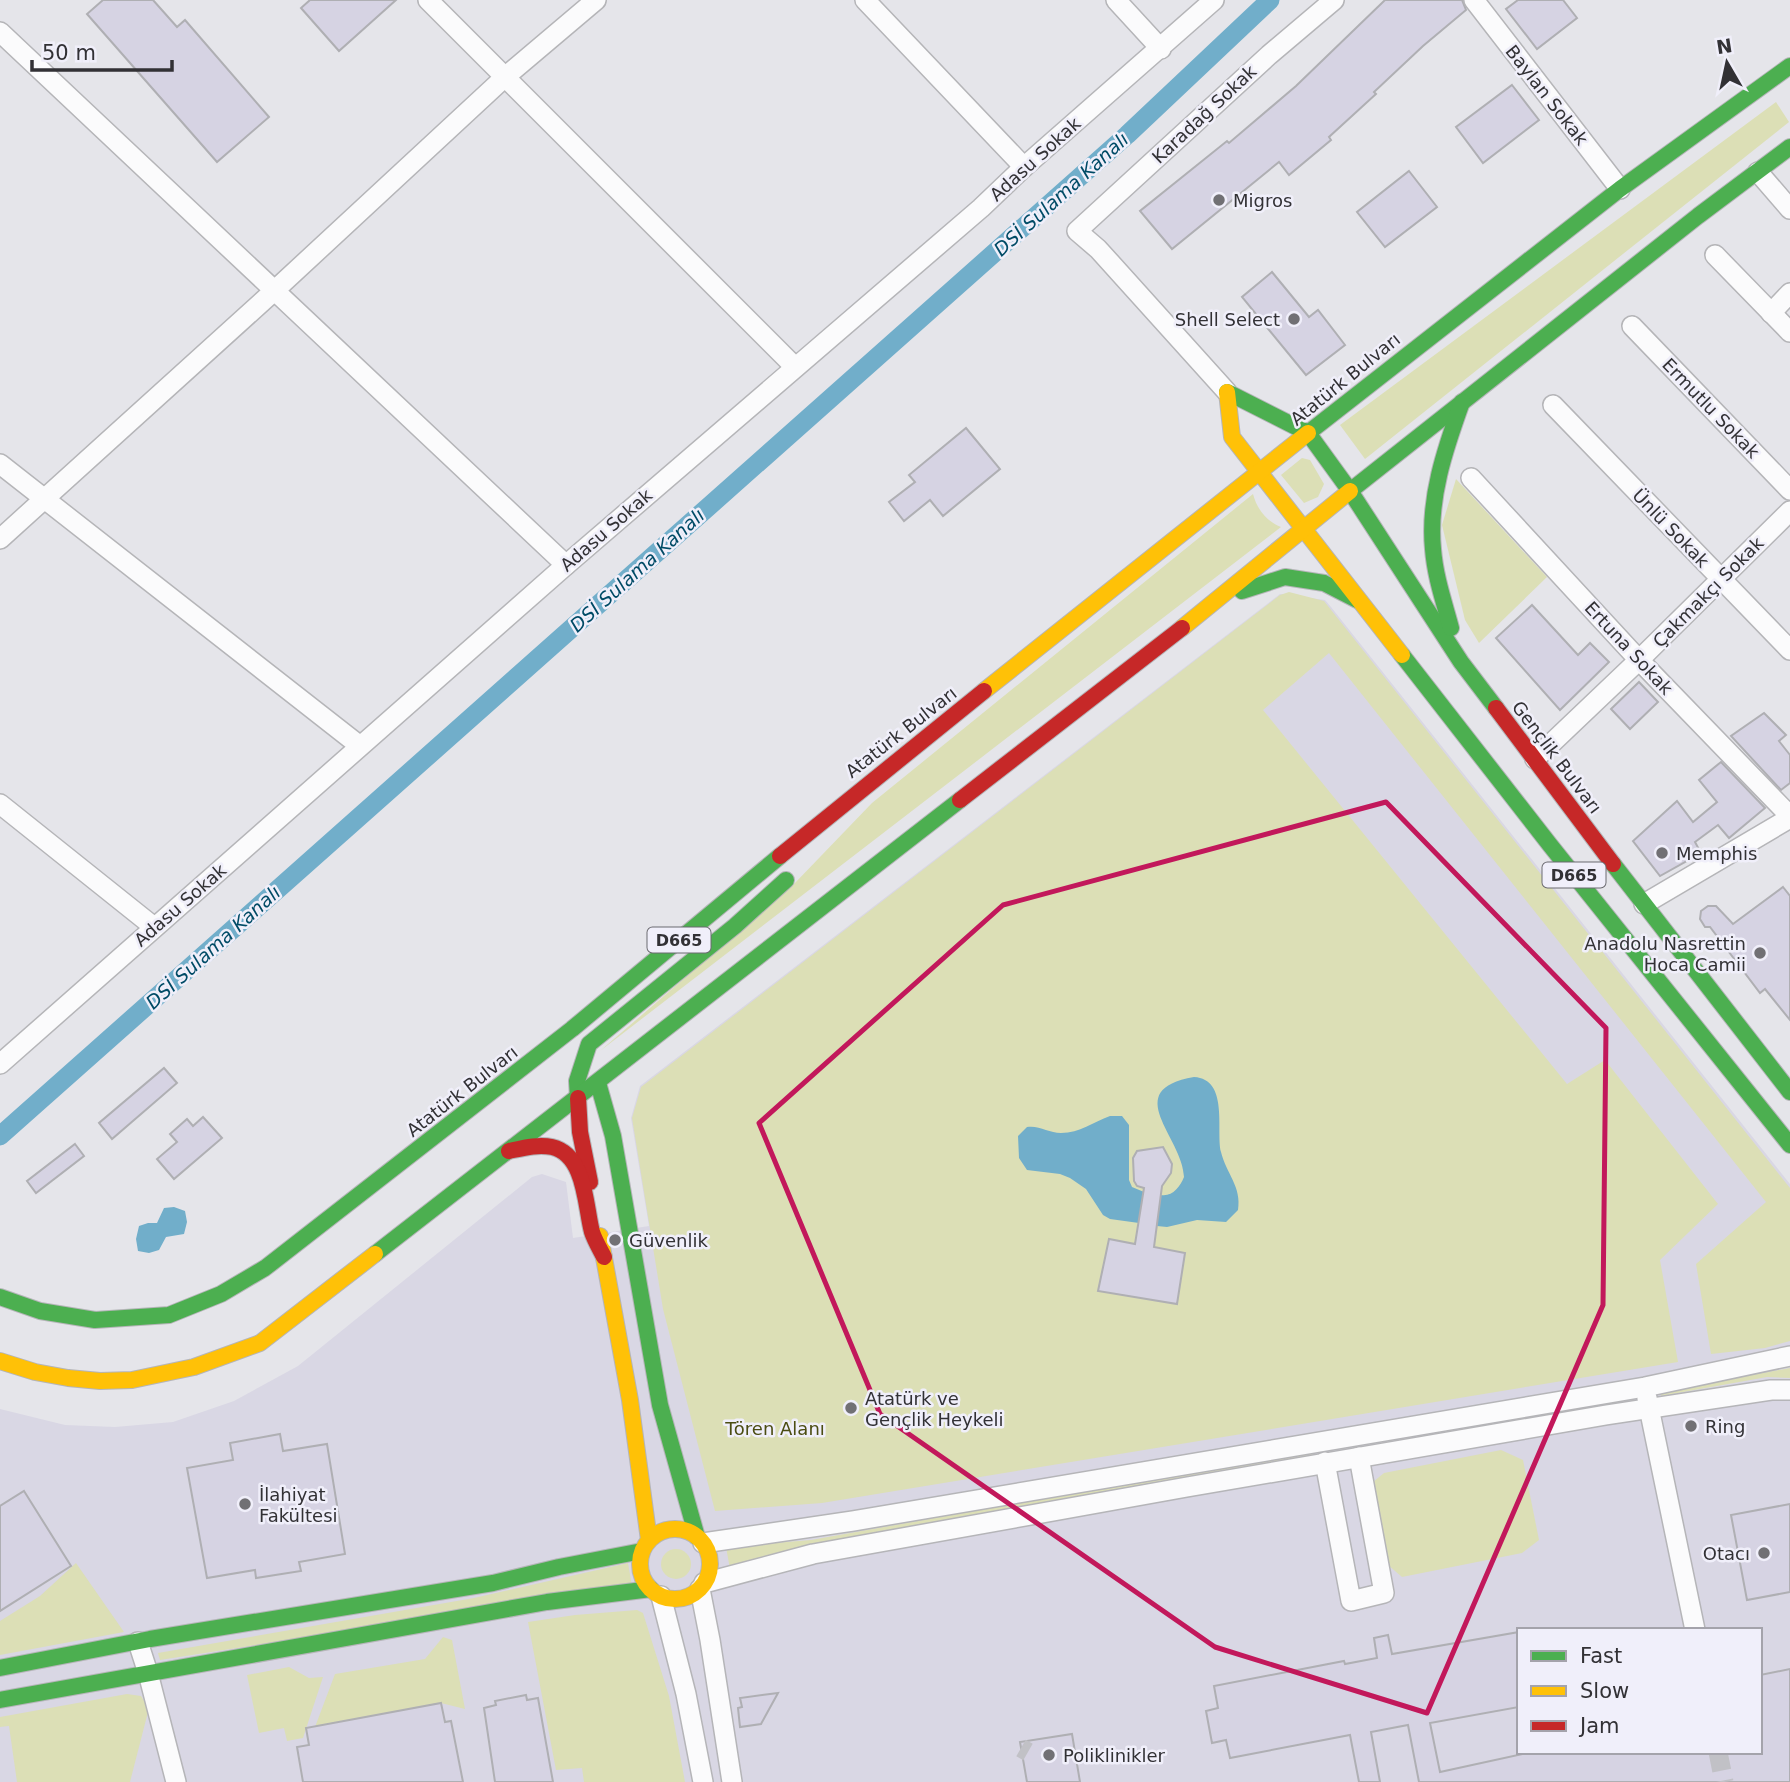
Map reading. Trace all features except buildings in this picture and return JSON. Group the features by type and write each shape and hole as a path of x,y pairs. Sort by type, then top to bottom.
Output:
{"main road":[{"name":"Atatürk Bulvarı","path":"0,1297 40,1311 95,1320 169,1315 221,1294 265,1268 511,1077 845,802 1308,433 1620,189 1790,66"},
{"path":"1219,599 1462,402 1790,147"},
{"path":"1227,392 1308,433"},
{"path":"1227,392 1232,437 1303,530"},
{"path":"1461,662 1436,573 1432,539 1433,508 1444,453 1462,402"},
{"name":"Gençlik Bulvarı","path":"1308,433 1350,491 1461,662 1790,1093"},
{"name":"D665","path":"1303,530 1790,1145"},
{"name":"D665","path":"0,1362 76,1381 123,1381 174,1374 217,1362 260,1343 1219,599 1285,577 1324,583 1363,603"},
{"path":"809,852 845,802"},
{"path":"656,1592 641,1574 646,1546 630,1400 580,1132 578,1098 572,1081 589,1044 735,926 795,872"},
{"path":"511,1077 530,1078"},
{"path":"572,1081 598,1083 613,1136 660,1405 700,1540"},
{"path":"509,1151 529,1146 548,1147 563,1153 577,1165 593,1235 604,1257"},
{"path":"0,1668 138,1642 494,1583 646,1546 660,1532 672,1529 686,1531 700,1540 708,1550 710,1567 702,1586 682,1598 656,1592 547,1602 0,1700"}],"street":[{"path":"428,0 795,367"},
{"path":"0,539 505,77 596,0"},
{"path":"865,0 1024,167"},
{"path":"1116,0 1161,49"},
{"name":"Adasu Sokak","path":"0,1064 566,565 981,208 1214,0"},
{"name":"Karadağ Sokak","path":"1227,392 1106,258 1077,231 1269,55 1334,0"},
{"name":"Baylan Sokak","path":"1474,0 1620,189"},
{"path":"0,32 566,565"},
{"path":"1758,172 1790,209"},
{"path":"1716,255 1790,332"},
{"path":"1771,313 1790,293"},
{"name":"Ermutlu Sokak","path":"1632,326 1790,490"},
{"name":"Ünlü Sokak","path":"1553,405 1790,650"},
{"path":"0,464 360,746"},
{"name":"Ertuna Sokak","path":"1471,478 1639,660 1790,817"},
{"name":"Çakmakçı Sokak","path":"1535,759 1790,511"},
{"path":"0,804 154,927"},
{"path":"1644,904 1790,817"},
{"path":"700,1540 853,1521 1645,1387 1790,1356"},
{"path":"1645,1387 1695,1628"},
{"path":"732,1782 702,1586 813,1554 1342,1459 1755,1392 1790,1390"},
{"path":"1337,1438 1384,1593 1351,1601 1342,1459"},
{"path":"656,1592 686,1694 704,1782"},
{"path":"138,1642 176,1782"}],"highlighted area":[{"path":"1386,802 1606,1028 1603,1305 1427,1713 1215,1647 880,1414 759,1123 1003,905"}],"shaded area":[{"path":"1280,594 1325,600 1790,1184 1790,1782 0,1782 0,1409 65,1425 115,1427 173,1422 234,1401 298,1366 532,1177 542,1174 566,1182 573,1238 649,1226 631,1118 640,1086"}],"green space":[{"path":"1776,102 1789,122 1365,459 1340,425"},
{"path":"1302,458 1310,460 1324,484 1318,497 1304,503 1281,475"},
{"path":"1456,479 1547,577 1479,643 1465,620 1442,525"},
{"path":"1253,494 1263,514 1281,527 600,1051 794,884 872,803"},
{"name":"Tören Alanı","path":"1289,592 1324,601 1790,1188 1790,1341 1765,1348 1711,1354 1696,1264 1766,1202 1329,653 1263,710 1567,1084 1605,1060 1718,1204 1660,1260 1678,1362 822,1503 715,1511 663,1309 632,1118 641,1087 1280,595"},
{"path":"1790,1368 1790,1378 1767,1377 1661,1396 1660,1392"},
{"path":"1314,1450 1315,1454 812,1545 759,1558 730,1569 726,1547 811,1540"},
{"path":"1501,1450 1523,1460 1539,1540 1522,1553 1402,1577 1388,1565 1373,1482 1384,1473"},
{"path":"676,1549 682,1550 690,1558 690,1570 682,1578 676,1579 670,1578 662,1570 661,1564 662,1558 670,1550"},
{"path":"76,1563 124,1632 0,1655 0,1621 40,1596"},
{"path":"628,1563 632,1586 160,1660 158,1653 474,1598"},
{"path":"637,1610 643,1613 669,1696 685,1782 584,1782 582,1768 556,1770 528,1622"},
{"path":"443,1637 452,1640 465,1709 441,1703 315,1727 335,1674 425,1659"},
{"path":"289,1667 309,1678 323,1677 303,1738 287,1741 284,1728 259,1733 247,1675"},
{"path":"127,1694 141,1696 148,1712 130,1782 17,1782 9,1726 0,1727 0,1717"}],"water":[{"path":"1194,1077 1205,1080 1217,1096 1221,1152 1236,1187 1238,1210 1226,1222 1197,1220 1167,1227 1157,1226 1161,1195 1175,1190 1184,1177 1181,1162 1158,1104 1161,1092 1172,1083"},
{"path":"1110,1116 1122,1116 1129,1125 1129,1180 1132,1187 1144,1192 1139,1223 1110,1219 1103,1215 1086,1189 1070,1178 1060,1174 1027,1170 1019,1158 1018,1136 1027,1127 1068,1133"},
{"path":"174,1207 185,1211 187,1222 184,1234 166,1237 159,1250 149,1253 138,1251 136,1239 139,1226 157,1223 164,1208"}],"waterway":[{"name":"DSİ Sulama Kanalı","path":"0,1136 1127,135 1270,0"}],"tunnel":[{"path":"1021,1748 1028,1752"},
{"path":"1718,1754 1724,1782"}],"traffic: fast":[{"path":"1308,433 1620,189 1790,66"},
{"path":"1350,491 1698,216 1790,147"},
{"path":"1227,392 1308,433 1350,491 1461,662 1496,708"},
{"path":"1451,628 1436,569 1432,530 1439,474 1462,402"},
{"path":"1242,591 1285,577 1324,583 1357,600"},
{"path":"1402,655 1790,1145"},
{"path":"375,1254 960,800"},
{"path":"0,1297 40,1311 95,1320 169,1315 221,1294 265,1268 572,1029 780,856"},
{"path":"1613,864 1790,1092"},
{"path":"578,1098 577,1081 589,1044 735,926 786,880"},
{"path":"598,1083 613,1136 660,1405 697,1537"},
{"path":"0,1668 150,1639 493,1583 642,1551"},
{"path":"0,1700 547,1602 651,1589"}],"traffic: slow":[{"path":"1227,392 1232,437 1402,655"},
{"path":"984,691 1308,433"},
{"path":"1182,628 1350,491"},
{"path":"600,1236 630,1400 649,1540"},
{"path":"0,1361 35,1372 100,1381 132,1380 194,1367 260,1343 375,1254"},
{"path":"675,1529 700,1539 710,1564 700,1589 675,1599 650,1589 640,1564 650,1539 675,1529"}],"traffic: jam":[{"path":"960,800 1182,628"},
{"path":"780,856 984,691"},
{"path":"1496,708 1613,864"},
{"path":"578,1098 580,1132 590,1182"},
{"path":"509,1151 547,1146 563,1152 572,1160 582,1183 592,1232 604,1257"}],"place":[{"name":"Migros","path":"1219,200"},
{"name":"Shell Select","path":"1294,319"},
{"name":"Memphis","path":"1662,853"},
{"name":"Anadolu Nasrettin Hoca Camii","path":"1760,953"},
{"name":"Güvenlik","path":"615,1240"},
{"name":"Atatürk ve Gençlik Heykeli","path":"851,1408"},
{"name":"Ring","path":"1691,1426"},
{"name":"İlahiyat Fakültesi","path":"245,1504"},
{"name":"Otacı","path":"1764,1553"},
{"name":"Poliklinikler","path":"1049,1755"}]}
